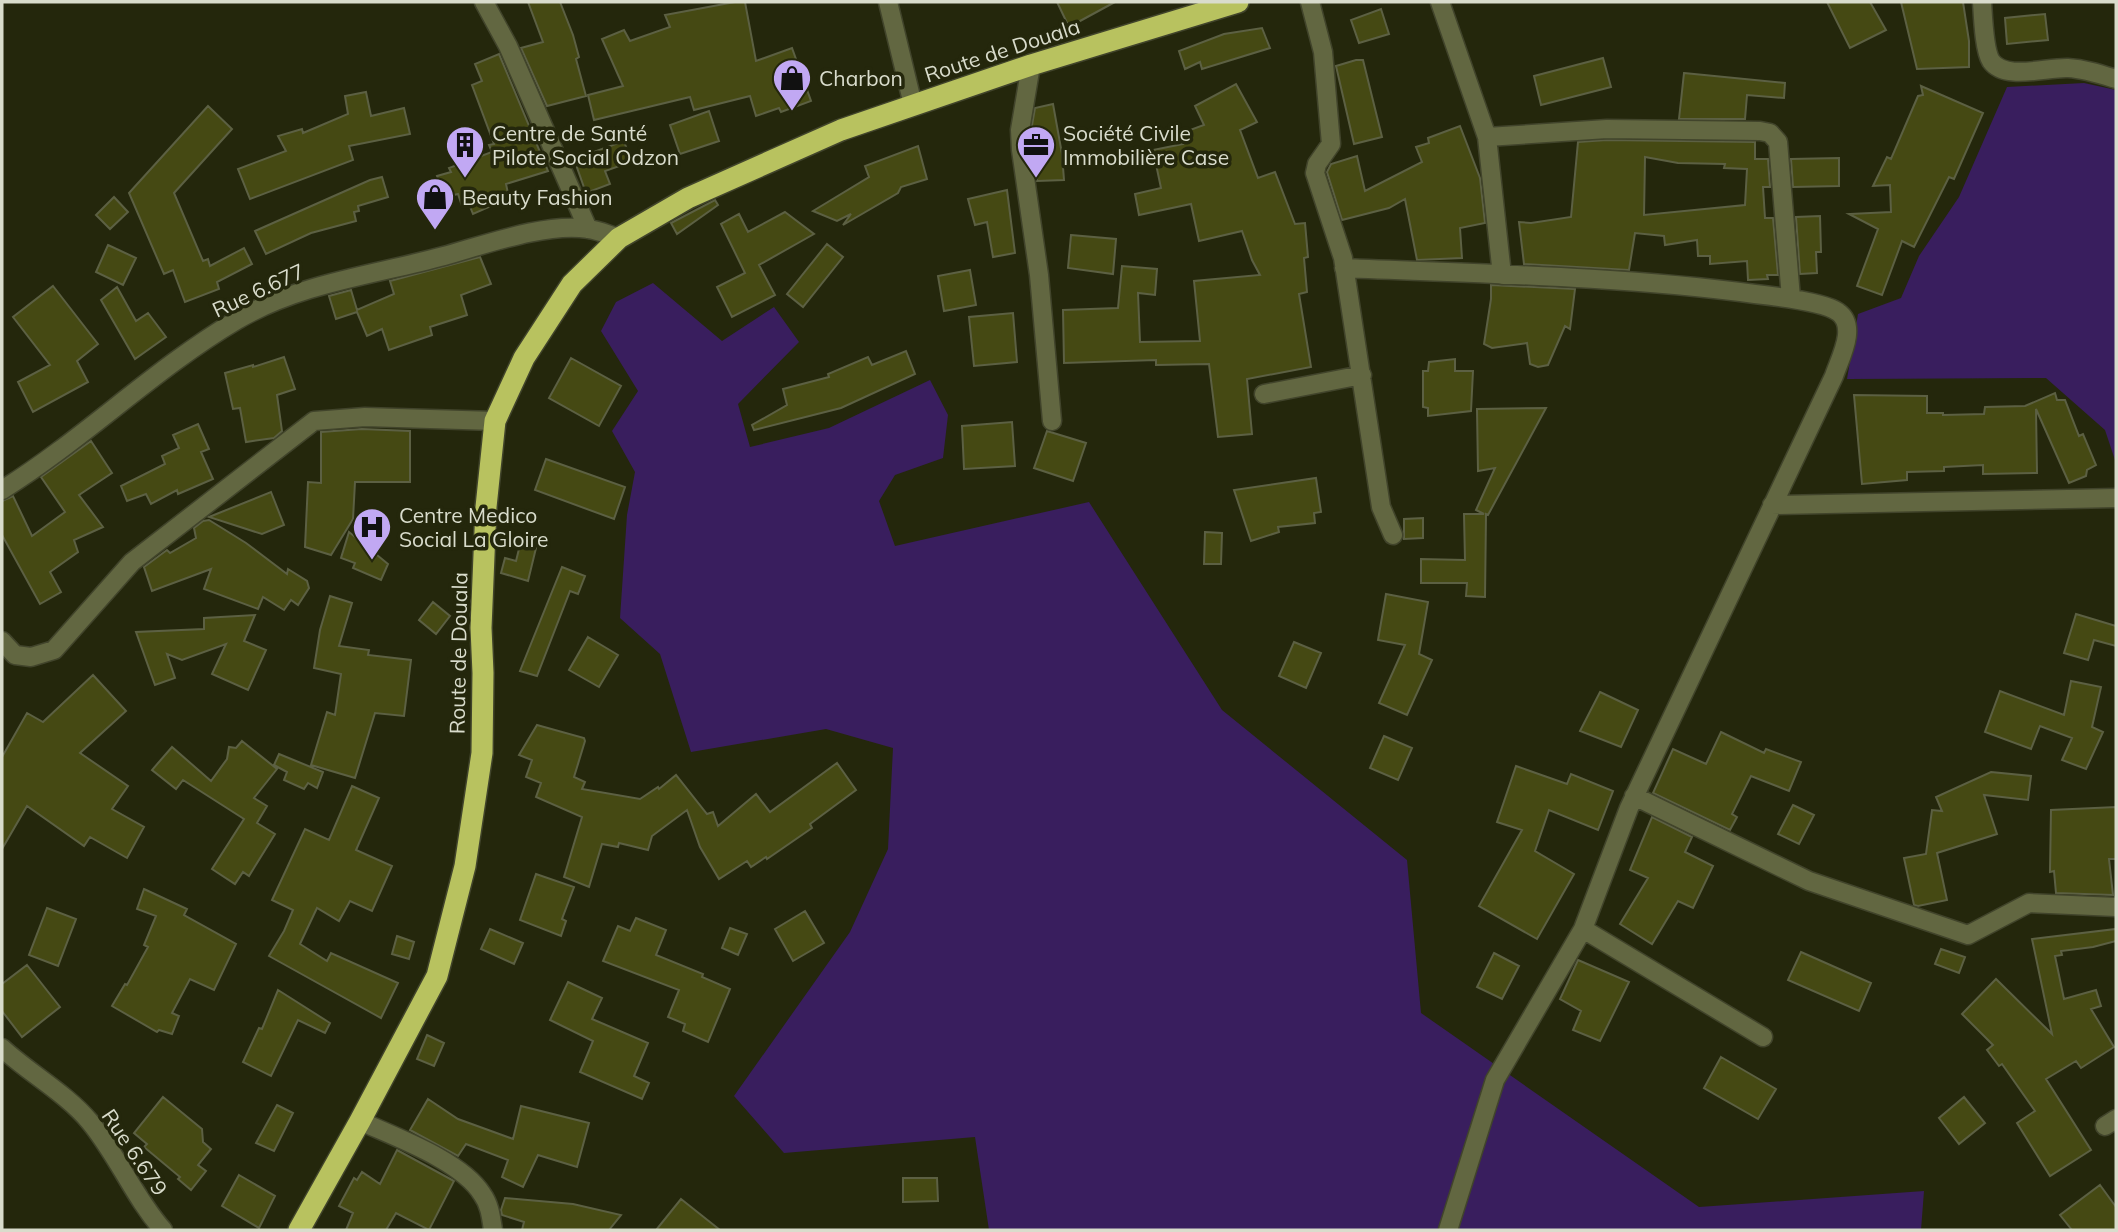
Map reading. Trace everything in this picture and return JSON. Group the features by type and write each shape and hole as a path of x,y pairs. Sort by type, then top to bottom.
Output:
{"highway":[{"name":"Route de Douala","path":"299,1230 437,976 465,866 482,753 481,628 486,507 495,421 524,358 572,285 619,238 688,198 841,130 1225,3"}],"street":[{"path":"484,2 508,46 588,229"},
{"path":"888,2 913,105"},
{"path":"1310,2 1323,52 1331,144 1317,164 1315,173 1344,268 1381,507 1393,535"},
{"path":"1440,2 1487,137 1502,275"},
{"path":"1982,2 1989,58 1998,69 2008,72 2067,68 2086,70 2116,79"},
{"path":"1031,65 1020,130 1021,150 1040,275 1052,421"},
{"path":"1487,137 1607,129 1770,133 1778,142 1791,298"},
{"name":"Rue 6.677","path":"2,490 38,468 167,367 239,319 303,289 400,268 515,236 553,229 588,229 619,238"},
{"path":"1344,268 1706,287 1791,298 1838,311 1848,330 1834,376 1634,796 1583,929 1495,1080 1448,1230"},
{"path":"1264,394 1362,375"},
{"path":"2,641 15,655 31,657 54,650 132,562 314,421 365,417 495,421"},
{"path":"1772,505 2116,498"},
{"path":"1634,796 1809,881 1968,935 2029,903 2116,907"},
{"path":"1583,929 1763,1037"},
{"name":"Rue 6.679","path":"2,1048 88,1119 112,1152 145,1210 163,1230"},
{"path":"360,1121 437,1157 469,1179 482,1192 489,1207 493,1230"}],"shaded area":[{"path":"2084,83 2116,90 2116,463 2105,430 2046,378 1847,379 1858,314 1901,298 1919,256 1959,197 2007,87"},
{"path":"653,283 722,341 774,307 799,342 738,404 750,447 829,428 930,380 948,415 943,458 895,475 879,501 895,546 1089,502 1222,710 1407,860 1421,1013 1699,1207 1924,1191 1921,1230 989,1230 975,1137 784,1153 734,1096 850,932 888,849 893,748 826,729 691,752 660,654 620,618 627,515 635,472 612,431 638,391 601,331 616,302"}],"building":[{"path":"528,2 560,2 573,35 586,96 547,106 521,48 543,42"},
{"path":"745,2 756,61 792,48 811,101 781,112 779,108 756,116 750,96 694,110 690,97 594,120 588,95 623,86 602,39 624,30 630,41 670,27 665,15"},
{"path":"1057,2 1115,2 1069,27"},
{"path":"1827,2 1870,2 1886,30 1850,48"},
{"path":"1901,2 1963,2 1969,41 1969,67 1917,69"},
{"path":"1381,9 1389,34 1359,43 1351,20"},
{"path":"2045,14 2048,40 2007,44 2005,18"},
{"path":"1262,28 1270,48 1202,69 1200,62 1185,69 1179,51 1224,34"},
{"path":"499,54 548,171 506,184 509,198 473,214 469,204 462,206 458,194 445,197 437,176 451,172 449,168 492,152 489,145 494,144 472,85 482,81 475,64"},
{"path":"1603,58 1611,87 1541,105 1534,76"},
{"path":"1363,60 1382,137 1354,144 1336,66"},
{"path":"1684,73 1785,83 1784,98 1747,95 1745,119 1679,119"},
{"path":"1236,84 1257,122 1240,130 1258,178 1275,172 1295,224 1305,223 1307,292 1299,294 1311,367 1247,379 1252,434 1218,437 1209,364 1156,365 1156,360 1064,363 1063,310 1118,308 1122,266 1157,269 1155,295 1138,293 1140,342 1200,341 1194,281 1260,275 1242,231 1199,241 1191,204 1139,215 1135,194 1161,188 1153,150 1183,144 1179,134 1204,125 1195,106"},
{"path":"1921,86 1983,113 1954,179 1949,177 1914,247 1902,241 1882,295 1857,286 1878,229 1849,214 1891,212 1890,185 1873,186 1887,157 1891,159 1918,96 1923,95"},
{"path":"366,92 371,116 404,108 410,134 349,146 353,160 250,199 238,169 286,151 278,136 302,129 303,133 348,114 345,96"},
{"path":"1053,104 1064,180 1037,181 1031,131 1035,108"},
{"path":"208,106 232,129 174,193 203,261 208,259 210,266 244,248 252,264 217,282 219,289 185,302 173,270 164,274 129,193"},
{"path":"709,111 719,141 680,154 670,125"},
{"path":"1460,126 1480,178 1485,223 1460,228 1462,258 1417,260 1405,199 1389,208 1342,220 1327,172 1331,164 1357,156 1365,191 1422,162 1416,147 1429,143 1428,138"},
{"path":"624,141 631,162 605,171 610,184 586,193 574,159"},
{"path":"1578,142 1755,142 1755,159 1768,159 1770,187 1763,187 1765,218 1773,218 1778,275 1767,275 1768,279 1748,280 1747,261 1710,264 1710,256 1698,256 1697,240 1665,245 1664,236 1635,233 1629,270 1524,264 1519,222 1531,223 1571,217","holes":["1645,157 1678,163 1725,164 1724,168 1747,169 1745,205 1644,215"]},
{"path":"918,146 927,179 901,187 898,193 843,225 851,214 837,221 813,211 869,177 865,166"},
{"path":"1839,158 1839,186 1793,187 1791,159"},
{"path":"382,177 388,197 358,206 359,211 354,212 356,221 311,233 266,254 255,231"},
{"path":"1007,190 1015,253 993,257 987,222 975,225 968,199"},
{"path":"114,197 128,212 110,229 96,215"},
{"path":"715,200 718,205 677,234 671,223"},
{"path":"785,212 814,234 759,265 775,295 732,317 717,287 745,273 721,224 739,214 748,232"},
{"path":"1820,216 1821,252 1816,252 1817,273 1800,274 1796,217"},
{"path":"1071,235 1116,239 1113,274 1068,268"},
{"path":"827,244 843,257 803,307 787,294"},
{"path":"108,245 136,258 123,285 96,272"},
{"path":"480,257 491,284 461,295 467,315 430,327 432,335 389,350 382,329 367,336 357,312 336,319 329,296 351,290 357,310 394,294 390,281"},
{"path":"970,270 976,305 944,311 938,276"},
{"path":"1491,285 1575,289 1570,329 1565,326 1548,365 1538,367 1530,364 1527,343 1492,348 1484,344"},
{"path":"53,286 98,344 77,361 88,382 33,412 18,382 50,365 13,317"},
{"path":"117,287 136,321 148,313 166,337 135,359 101,300"},
{"path":"1013,313 1017,362 974,366 969,317"},
{"path":"906,351 915,374 841,408 754,430 752,425 787,405 783,389 829,377 828,374 868,357 872,365"},
{"path":"284,357 295,389 277,395 282,431 274,438 246,442 240,408 233,409 225,373"},
{"path":"571,358 621,386 599,426 549,398"},
{"path":"1455,359 1455,371 1473,371 1471,411 1428,416 1428,408 1423,407 1423,371 1428,371 1429,362"},
{"path":"2055,393 2057,400 2065,400 2079,436 2083,434 2096,465 2087,470 2086,476 2069,483 2036,409 2037,473 1983,474 1983,465 1944,467 1944,471 1907,472 1907,480 1862,484 1854,395 1927,396 1927,413 1943,415 1984,414 1985,407 2025,406"},
{"path":"1546,408 1488,515 1486,514 1485,597 1466,596 1467,583 1421,583 1421,559 1465,560 1464,514 1484,514 1476,510 1495,468 1478,471 1477,409"},
{"path":"1012,422 1015,466 964,469 962,426"},
{"path":"198,424 209,449 201,452 213,479 178,494 177,490 151,504 146,494 127,501 121,486 165,464 162,456 179,448 173,435"},
{"path":"362,429 410,431 410,482 355,482 353,519 331,555 305,547 308,482 321,483 321,432"},
{"path":"1047,431 1086,443 1073,481 1034,468"},
{"path":"91,441 112,473 79,495 103,527 74,540 78,552 50,572 61,592 40,604 2,535 2,501 13,496 32,536 65,512 41,477"},
{"path":"546,459 625,487 614,519 535,490"},
{"path":"1316,478 1321,512 1314,513 1315,523 1278,527 1279,532 1251,541 1234,490"},
{"path":"271,492 284,525 262,534 209,517"},
{"path":"1423,518 1423,538 1404,539 1404,519"},
{"path":"209,520 246,543 287,574 288,569 307,581 309,588 298,605 291,600 284,610 263,597 258,609 204,589 211,569 152,591 144,567 167,550 170,553 196,538 194,528"},
{"name":"Centre Medico Social La Gloire","path":"349,532 388,564 381,580 353,568 355,563 341,558"},
{"path":"1205,532 1222,533 1221,564 1204,564"},
{"path":"520,545 536,548 528,581 501,573 505,558 516,561"},
{"path":"562,567 585,576 578,594 570,591 537,676 520,671"},
{"path":"1386,594 1428,602 1419,654 1432,660 1407,715 1379,703 1405,645 1378,640"},
{"path":"330,596 352,603 339,646 369,650 368,655 411,660 404,716 375,713 355,778 311,765 327,712 335,715 341,674 314,668 320,630"},
{"path":"433,602 450,616 436,634 419,620"},
{"path":"2076,614 2116,626 2116,646 2094,640 2088,660 2064,653"},
{"path":"255,615 244,641 266,650 248,690 212,674 226,644 182,660 167,654 175,678 155,685 136,632 204,629 204,618"},
{"path":"588,637 618,655 599,687 569,670"},
{"path":"1294,642 1321,653 1306,688 1279,676"},
{"path":"93,675 126,711 80,753 128,786 112,809 144,827 127,858 90,837 84,846 27,806 2,849 2,757 27,713 43,722"},
{"path":"2071,681 2101,687 2092,727 2103,732 2086,769 2062,760 2072,738 2040,726 2031,749 1985,732 2000,691 2064,715"},
{"path":"1600,692 1638,710 1621,747 1580,731"},
{"path":"537,725 584,738 574,777 585,782 582,789 640,799 658,787 659,789 676,775 707,814 713,812 718,826 756,794 770,812 837,763 856,790 810,824 812,828 767,859 766,857 751,867 747,861 719,879 700,847 687,810 652,836 648,850 619,843 618,847 602,844 589,887 564,877 582,817 536,797 541,783 526,777 532,760 519,755"},
{"path":"1721,732 1764,753 1766,749 1801,762 1789,791 1751,776 1732,814 1737,817 1730,830 1653,793 1673,749 1706,764"},
{"path":"1384,736 1412,748 1398,780 1370,768"},
{"path":"242,741 277,769 254,798 267,806 257,823 275,834 249,876 243,872 235,884 212,869 244,819 183,780 176,789 152,770 172,747 211,781 227,759 229,747 236,748"},
{"path":"279,754 323,772 317,788 308,783 304,789 284,780 287,772 274,765"},
{"path":"1516,766 1567,784 1571,774 1613,791 1598,830 1549,810 1535,851 1574,874 1537,939 1479,906 1522,830 1497,822"},
{"path":"1991,772 2031,776 2028,800 1984,795 1997,834 1937,853 1947,900 1914,905 1904,858 1926,854 1932,810 1942,811 1936,797"},
{"path":"352,786 379,798 356,850 392,866 372,911 350,901 339,921 317,908 300,944 327,961 331,953 398,983 381,1018 269,956 293,910 272,900 305,829 329,840"},
{"path":"1793,805 1814,815 1799,844 1778,834"},
{"path":"2116,807 2116,859 2109,859 2113,895 2056,893 2054,871 2050,872 2051,810"},
{"path":"1652,817 1692,837 1685,852 1713,866 1693,908 1678,901 1652,944 1620,924 1648,878 1630,870"},
{"path":"536,874 574,887 562,919 566,921 561,936 520,920"},
{"path":"144,889 187,909 184,915 236,944 214,990 190,979 172,1013 179,1016 172,1034 159,1030 157,1032 112,1006 148,947 144,945 156,916 137,909"},
{"path":"47,908 76,919 58,966 29,955"},
{"path":"805,911 824,943 793,961 775,929"},
{"path":"636,918 666,930 656,955 703,974 702,977 730,989 708,1042 683,1031 685,1024 668,1017 679,990 603,961 618,926 630,931"},
{"path":"730,928 747,934 738,955 722,948"},
{"path":"490,929 523,943 514,964 481,949"},
{"path":"2116,929 2116,941 2061,951 2062,955 2055,956 2064,999 2096,990 2101,1006 2091,1009 2114,1047 2081,1068 2076,1061 2046,1079 2091,1150 2050,1176 2017,1123 2035,1111 2002,1064 1999,1066 1987,1050 1993,1045 1962,1014 1996,979 2052,1034 2032,939"},
{"path":"397,936 414,942 409,959 392,954"},
{"path":"1941,949 1965,957 1959,973 1935,964"},
{"path":"1801,952 1871,983 1859,1011 1788,980"},
{"path":"1494,953 1519,966 1502,999 1477,987"},
{"path":"1578,960 1629,982 1600,1041 1573,1030 1581,1011 1560,999"},
{"path":"27,965 60,1007 22,1037 2,1011 2,984"},
{"path":"568,982 602,998 592,1019 648,1043 634,1076 649,1083 642,1099 580,1072 593,1041 550,1020"},
{"path":"278,990 330,1023 325,1033 298,1020 271,1076 243,1062 259,1028 262,1029"},
{"path":"427,1035 444,1043 434,1066 417,1059"},
{"path":"1721,1057 1776,1089 1758,1119 1704,1088"},
{"path":"163,1097 202,1129 203,1142 211,1149 198,1165 206,1171 191,1190 178,1179 180,1177 144,1147 147,1144 134,1133"},
{"path":"1964,1097 1985,1123 1959,1144 1939,1118"},
{"path":"428,1099 458,1119 513,1139 521,1106 589,1123 577,1167 538,1155 523,1187 502,1177 508,1160 466,1144 458,1156 410,1130"},
{"path":"277,1105 293,1113 274,1151 256,1143"},
{"path":"397,1150 454,1181 429,1230 396,1213 386,1230 346,1230 353,1213 339,1206 354,1178 357,1180 362,1172 380,1184"},
{"path":"239,1175 275,1196 259,1228 222,1206"},
{"path":"903,1178 937,1178 938,1201 903,1202"},
{"path":"2100,1185 2116,1207 2116,1230 2072,1230 2060,1215"},
{"path":"505,1198 573,1204 621,1215 609,1230 522,1230 524,1222 502,1215"},
{"path":"681,1199 720,1230 656,1230"}],"place":[{"name":"Charbon","path":"792,112"},
{"name":"Centre de Santé Pilote Social Odzon","path":"465,179"},
{"name":"Société Civile Immobilière Case","path":"1036,179"},
{"name":"Beauty Fashion","path":"435,231"},
{"name":"Centre Medico Social La Gloire","path":"372,561"}]}
